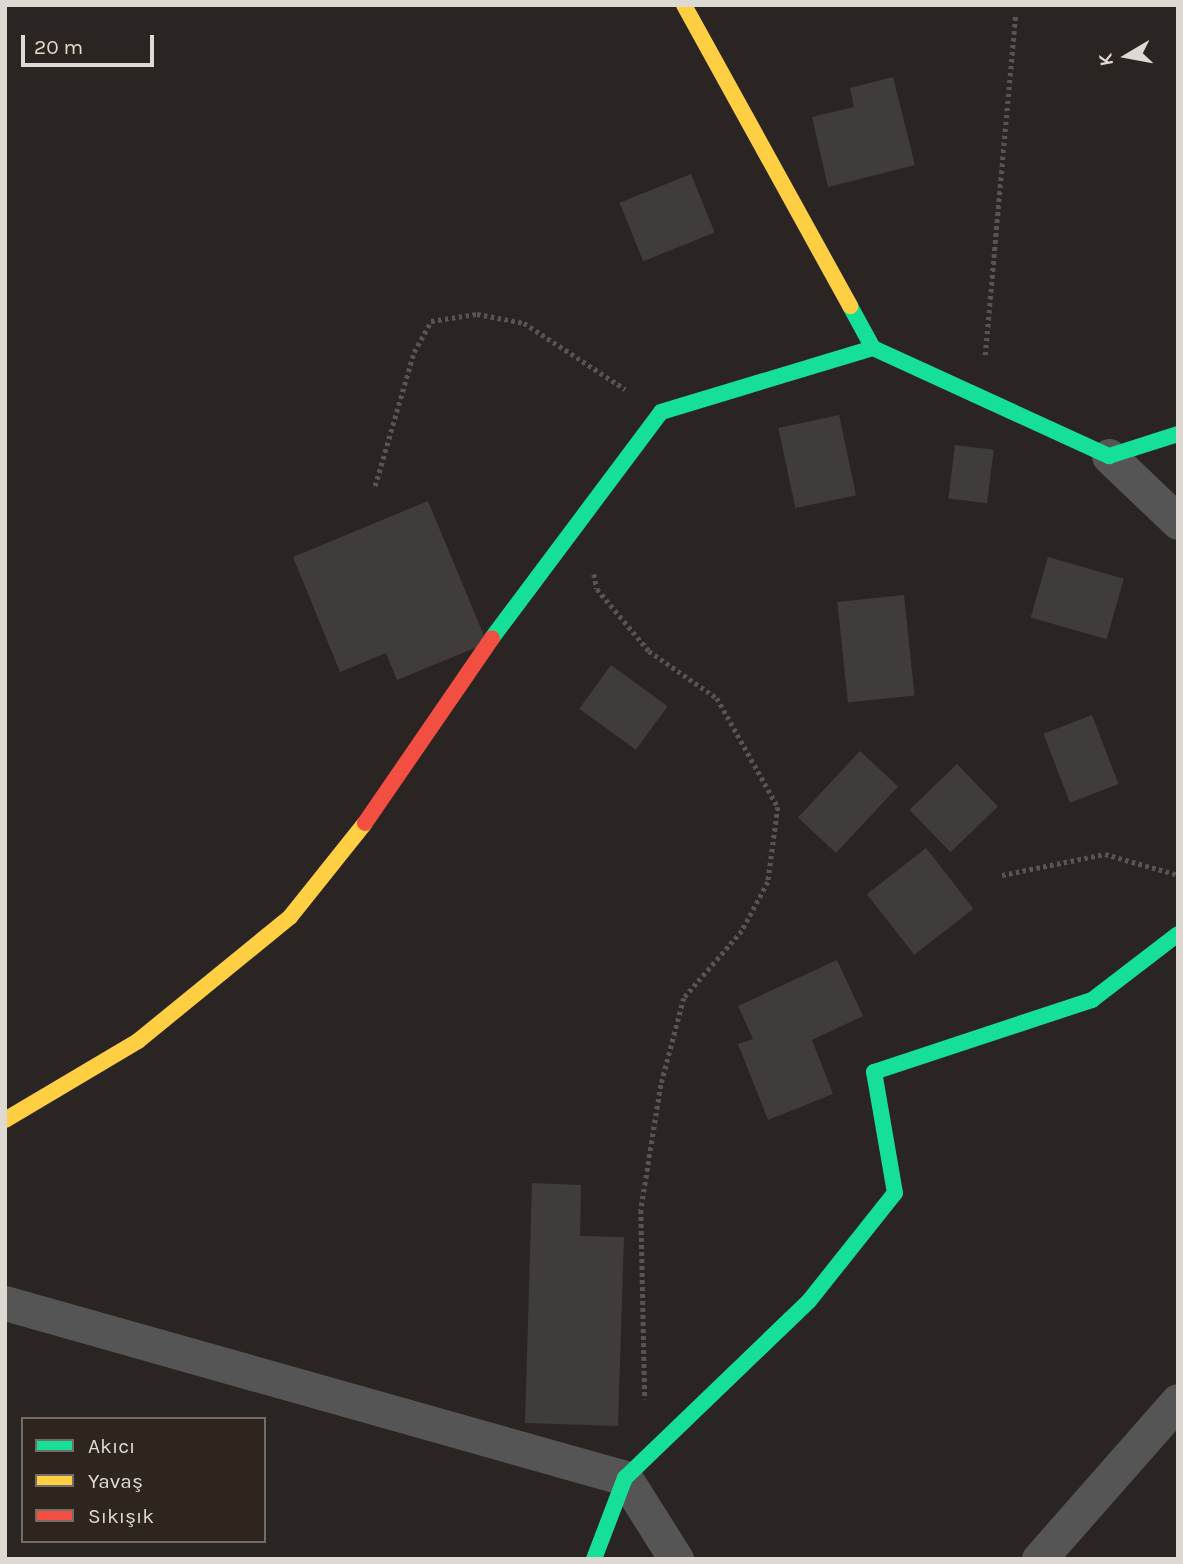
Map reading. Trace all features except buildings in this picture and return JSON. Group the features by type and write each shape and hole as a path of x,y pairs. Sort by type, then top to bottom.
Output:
{"street":[{"path":"684,5 873,348 1109,456 1178,522"},
{"path":"5,1120 138,1041 290,917 393,789 455,688 662,412 873,348"},
{"path":"1109,456 1178,434"},
{"path":"594,1559 633,1470 808,1301 895,1193 874,1072 1092,1000 1178,934"},
{"path":"5,1303 633,1470 676,1559"},
{"path":"1039,1559 1178,1401"}],"path":[{"path":"981,397 1015,16"},
{"path":"374,485 414,352 431,321 477,314 524,323 662,412"},
{"path":"586,516 597,589 649,651 717,698 778,807 768,882 742,931 684,998 661,1085 641,1210 648,1357 633,1470"},
{"path":"1002,875 1105,854 1178,875"}],"traffic: fast":[{"path":"850,306 873,348 1109,456 1178,434"},
{"path":"492,638 661,412 873,348"},
{"path":"594,1559 625,1478 809,1301 895,1193 874,1072 1092,1000 1178,934"}],"traffic: slow":[{"path":"684,5 850,306"},
{"path":"5,1120 138,1041 290,917 365,823"}],"traffic: jam":[{"path":"365,823 492,638"}]}
